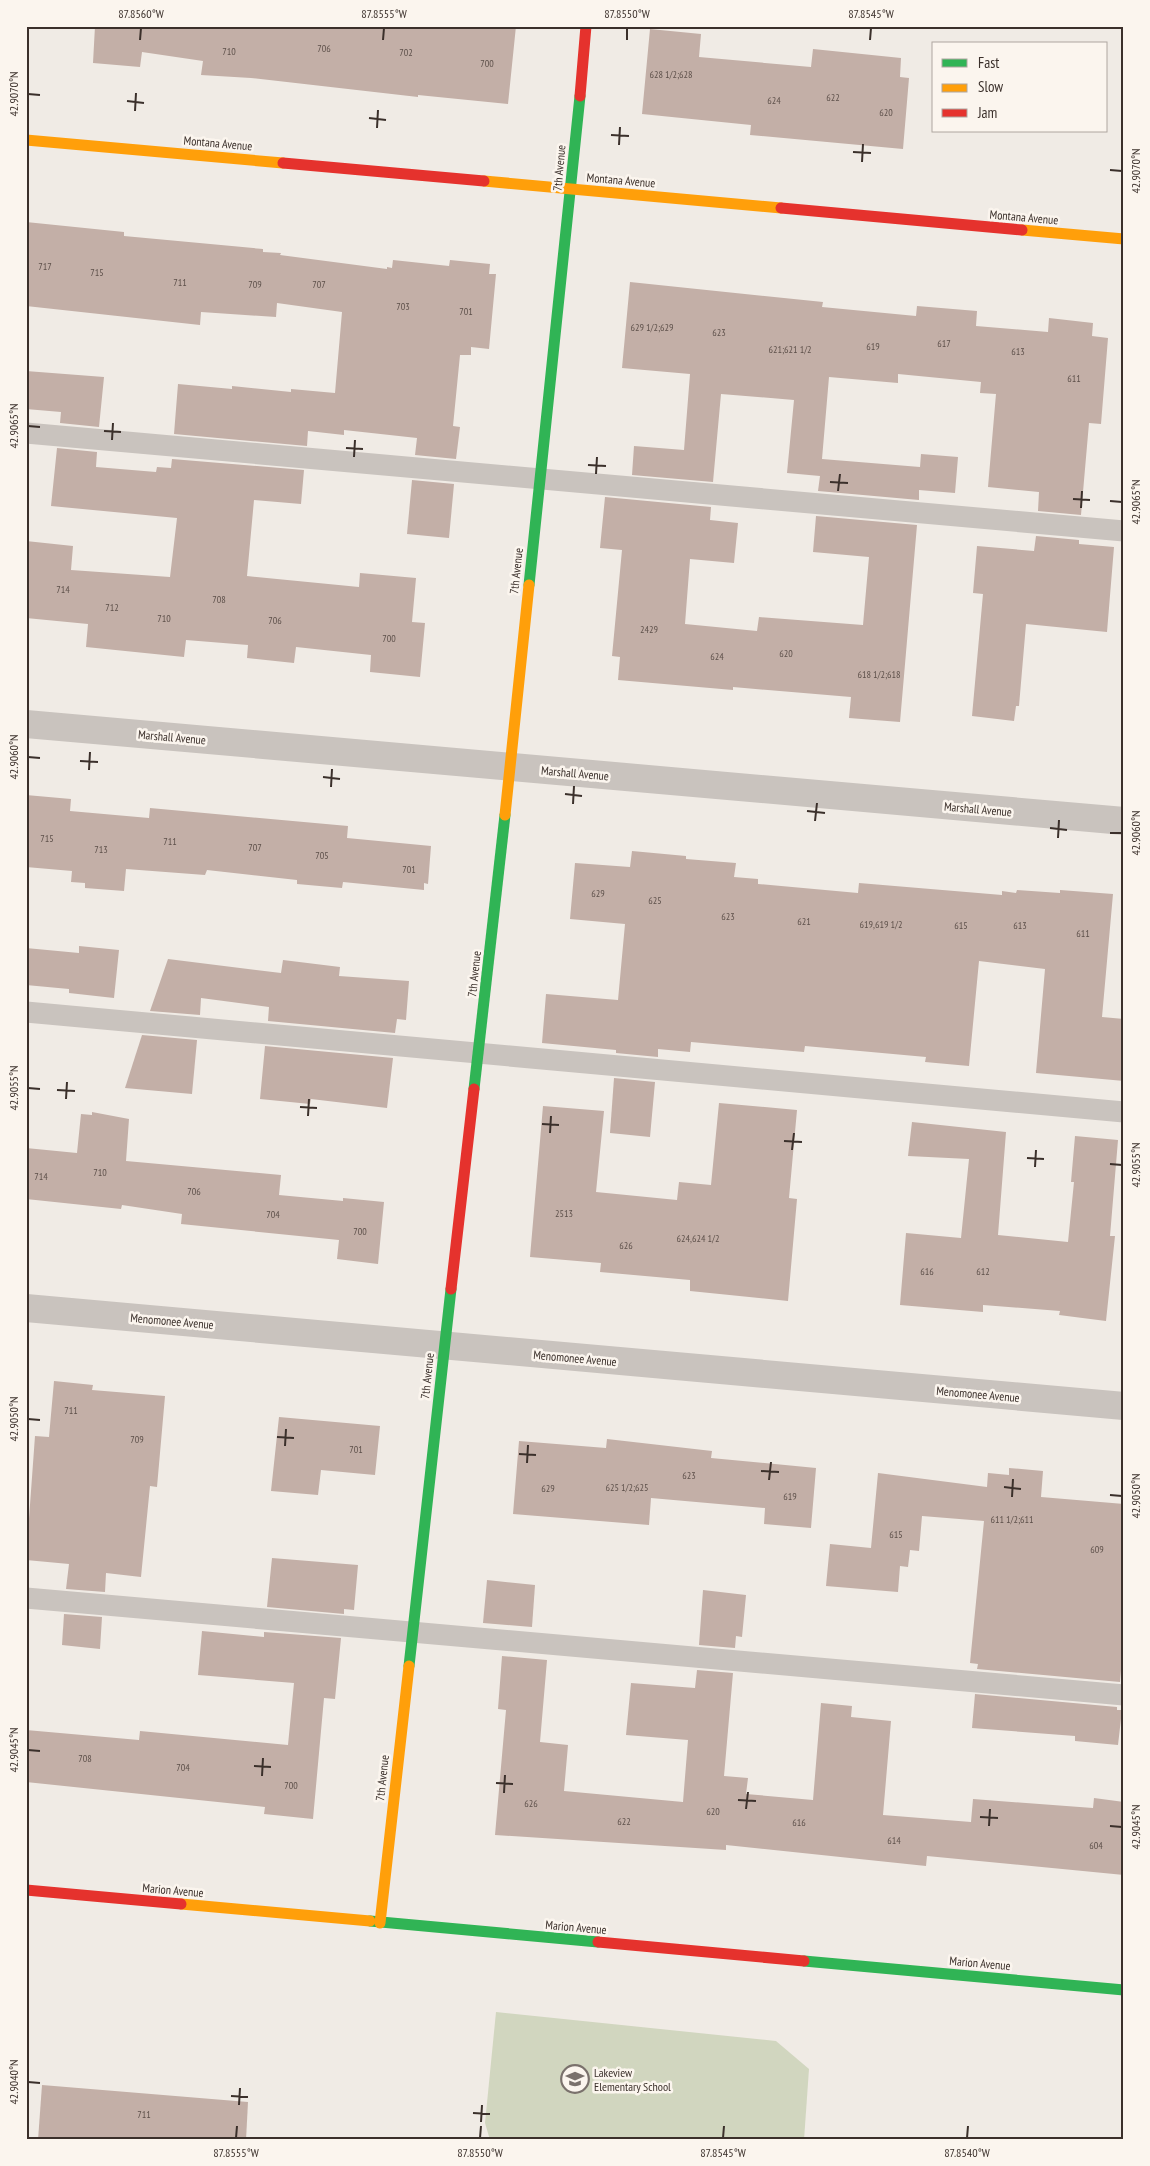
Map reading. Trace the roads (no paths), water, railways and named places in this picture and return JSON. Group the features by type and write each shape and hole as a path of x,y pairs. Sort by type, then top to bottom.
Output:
{"street":[{"name":"7th Avenue","path":"380,1923 444,1346 479,1055 571,190 586,26"},
{"name":"Montana Avenue","path":"26,140 1124,239"},
{"name":"Marshall Avenue","path":"26,724 1124,822"},
{"name":"Menomonee Avenue","path":"26,1308 1124,1406"},
{"name":"Marion Avenue","path":"26,1890 1124,1990"}],"lane":[{"path":"26,433 540,477 1124,531"},
{"path":"26,1012 479,1055 1124,1112"},
{"path":"26,1598 412,1634 1124,1695"}],"place":[{"name":"Lakeview Elementary School","path":"575,2079"}]}
